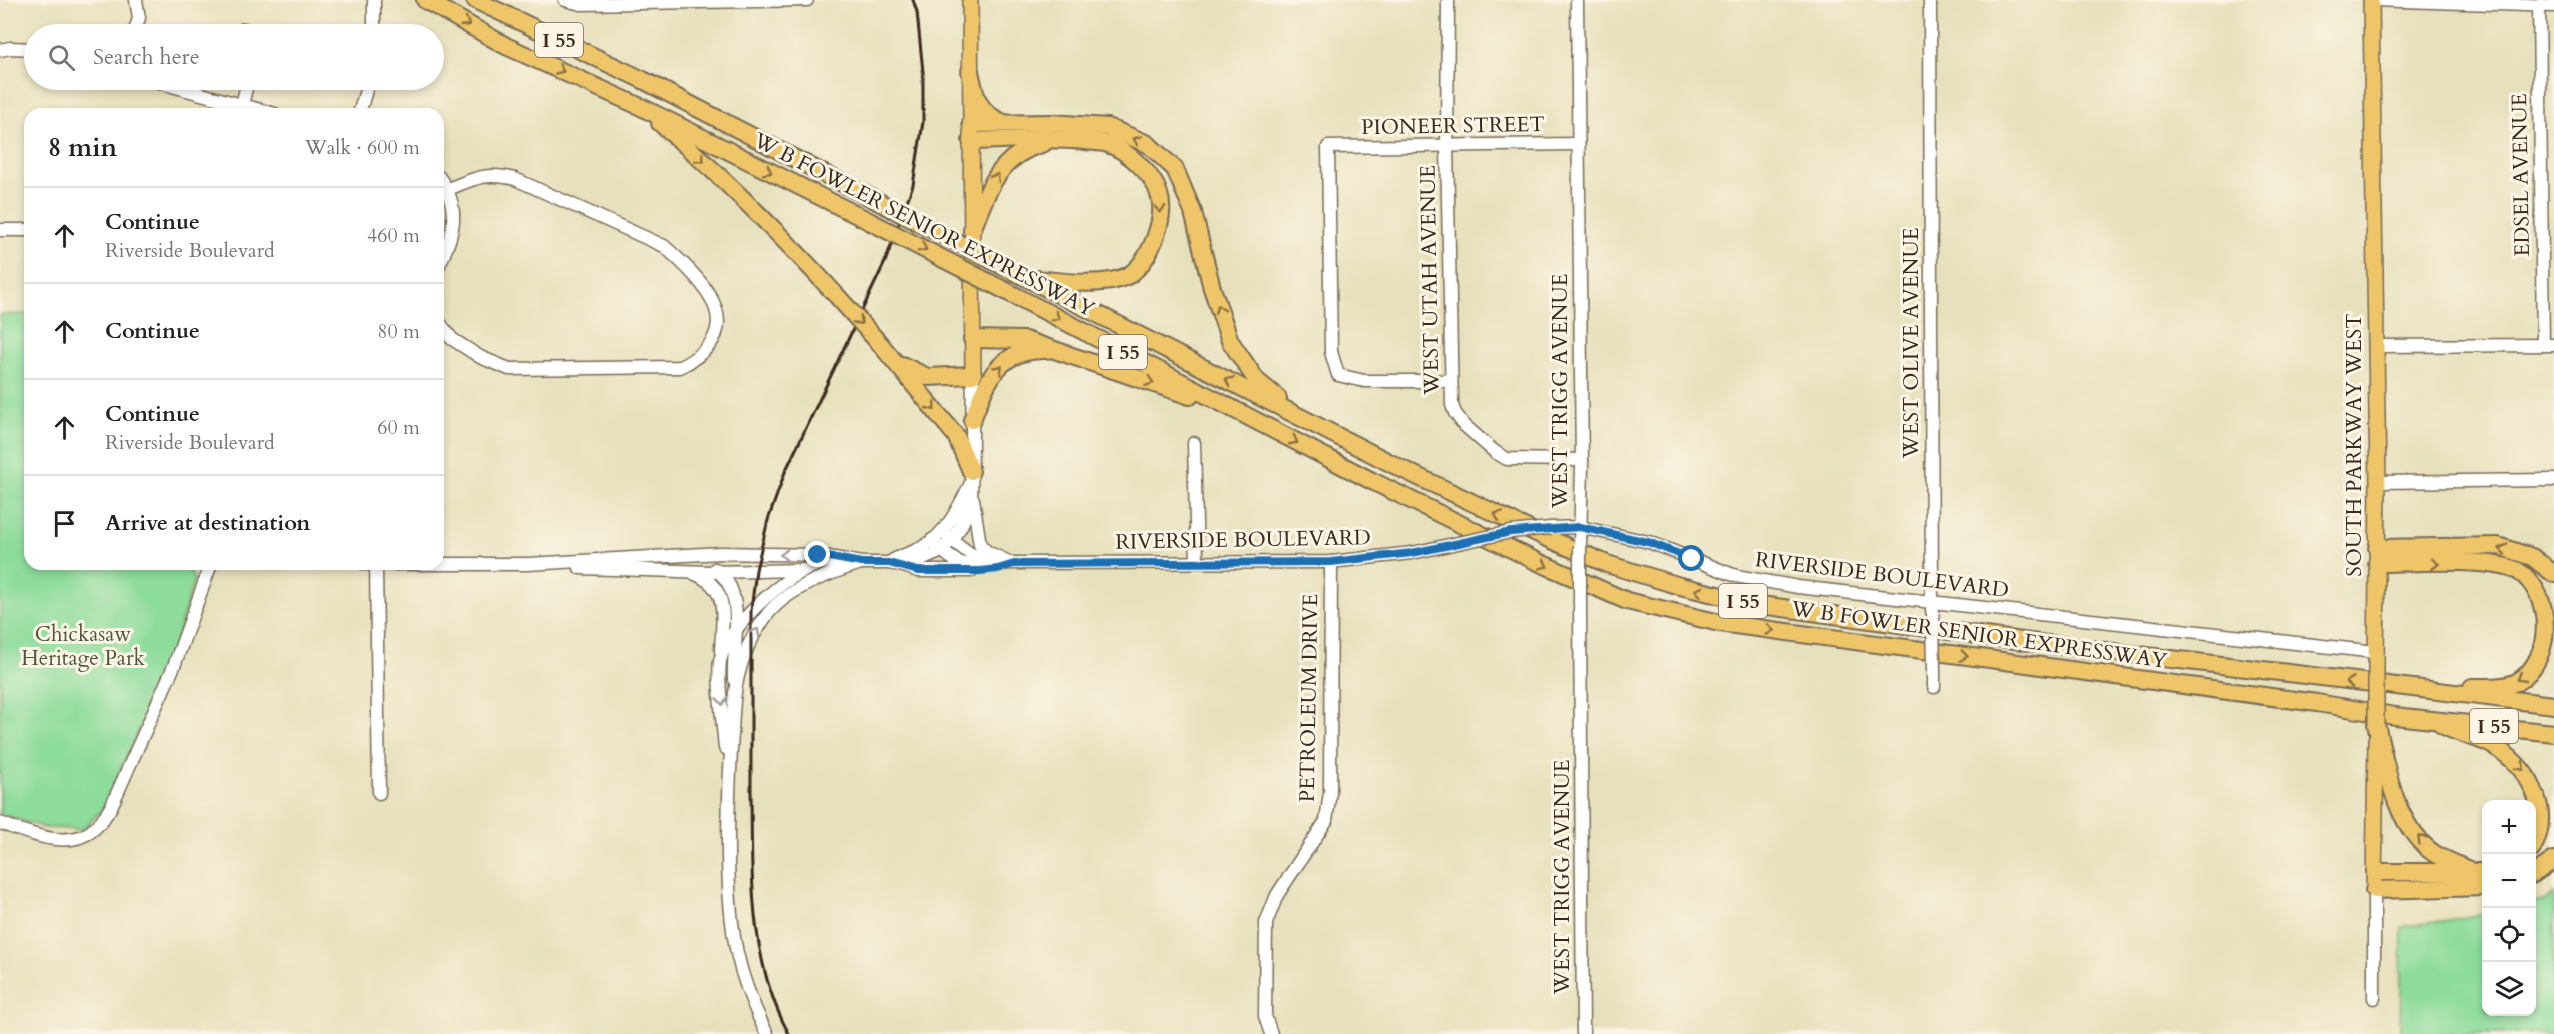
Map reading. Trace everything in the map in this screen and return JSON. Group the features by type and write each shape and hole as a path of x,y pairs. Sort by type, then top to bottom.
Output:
{"highway":[{"name":"W B FOWLER SENIOR EXPRESSWAY","path":"425,0 506,46 641,107 871,222 1382,486 1536,561 1627,601 1720,623 2433,720 2554,733"},
{"name":"W B FOWLER SENIOR EXPRESSWAY","path":"475,0 643,80 1304,419 1545,537 1607,564 1680,586 1761,605 2022,641 2430,692 2554,705"},
{"path":"970,71 977,99 984,113 1005,124"},
{"path":"641,107 704,161 779,232 896,362 956,436 971,484"},
{"path":"971,124 1052,123 1107,127 1148,144 1175,169 1194,212 1212,288 1230,341 1257,381 1304,419"},
{"path":"971,141 1061,138 1109,144 1144,167 1160,194 1159,225 1148,256 1131,274 1104,282 1069,283 1024,277"},
{"path":"972,230 994,177 1011,158 1035,146 1061,138"},
{"path":"972,339 1025,340 1242,414"},
{"path":"972,420 988,379 1012,356 1034,350 1061,351"},
{"path":"896,362 927,377 973,375"},
{"path":"2377,556 2498,546 2532,557 2554,574"},
{"path":"2377,556 2491,564 2518,571 2537,585 2552,613 2552,641 2542,661 2517,682 2493,687 2458,687 2430,692"},
{"path":"2433,720 2455,733 2488,743 2517,761 2538,788 2545,811 2536,843"},
{"path":"2376,724 2394,795 2408,826 2434,853 2469,870"},
{"path":"2536,872 2554,860"},
{"path":"2375,872 2482,871"},
{"path":"2374,890 2482,887"}],"main road":[{"path":"970,0 973,375"},
{"name":"SOUTH PARKWAY WEST","path":"2371,0 2378,482 2374,890"}],"street":[{"path":"136,0 139,18 137,24"},
{"path":"374,24 375,0"},
{"path":"565,0 581,4 807,0"},
{"name":"WEST UTAH AVENUE","path":"1448,0 1451,381 1455,413 1464,425 1495,452 1507,459 1520,461 1582,460"},
{"name":"WEST TRIGG AVENUE","path":"1577,0 1582,460 1580,603 1583,1034"},
{"name":"WEST OLIVE AVENUE","path":"1930,0 1934,687"},
{"path":"2371,0 2554,6"},
{"name":"EDSEL AVENUE","path":"2539,5 2548,345"},
{"path":"0,50 24,49"},
{"path":"187,90 253,108"},
{"path":"242,105 246,90"},
{"path":"361,108 366,90"},
{"name":"PIONEER STREET","path":"1451,381 1364,381 1338,375 1331,352 1328,147 1578,144"},
{"path":"444,329 452,339 480,357 509,369 680,367 698,358 712,345 718,330 717,313 711,297 684,264 664,246 515,179 496,175 473,179 448,189"},
{"path":"444,184 448,189 454,214 450,243 444,255"},
{"path":"0,230 24,230"},
{"path":"2375,346 2548,345"},
{"path":"904,566 942,551 952,540 969,511 973,375"},
{"path":"1194,443 1197,562"},
{"path":"2378,482 2554,480"},
{"path":"889,563 932,540 942,531 952,521 971,484"},
{"path":"971,484 980,545 987,552 1014,564"},
{"name":"RIVERSIDE BOULEVARD","path":"932,540 942,551 971,567 995,563 1331,562 1412,553 1511,532 1580,527 1648,542 1736,576 1798,587 1932,608 2376,659"},
{"name":"RIVERSIDE BOULEVARD","path":"942,531 969,553 995,563"},
{"path":"528,564 721,553 818,555 862,563"},
{"path":"609,560 714,568 728,580 736,603 735,692 729,791"},
{"path":"720,661 726,644 757,606 807,570 824,562 889,563 918,571 998,569 1014,564"},
{"name":"PETROLEUM DRIVE","path":"1271,1034 1265,1016 1266,923 1277,896 1326,821 1330,792 1331,562"},
{"path":"735,692 738,674 751,641 765,617 788,596 840,570 862,563"},
{"path":"444,564 528,564 719,572 840,570"},
{"path":"0,823 50,840 80,837 97,827 111,807 174,666 209,570"},
{"path":"376,570 379,793"},
{"path":"688,571 708,579 715,586 721,598 720,661 729,791 730,908 737,953 750,998 766,1034"},
{"path":"2374,890 2374,998"}],"green space":[{"name":"Chickasaw Heritage Park","path":"24,314 24,570 189,570 194,579 177,638 139,729 102,810 83,829 46,828 0,814 0,315"},
{"path":"2554,894 2554,1034 2400,1034 2402,927 2482,915 2482,1016 2536,1016 2536,903"}],"railway":[{"path":"789,1034 766,976 755,915 752,852 751,611 756,570 768,520 785,472 885,262 913,185 923,122 923,72 917,12 913,0"}],"route":[{"path":"818,555 862,563 889,563 918,571 980,571 1014,564 1331,562 1412,553 1511,532 1580,527 1648,542 1692,559"}]}
